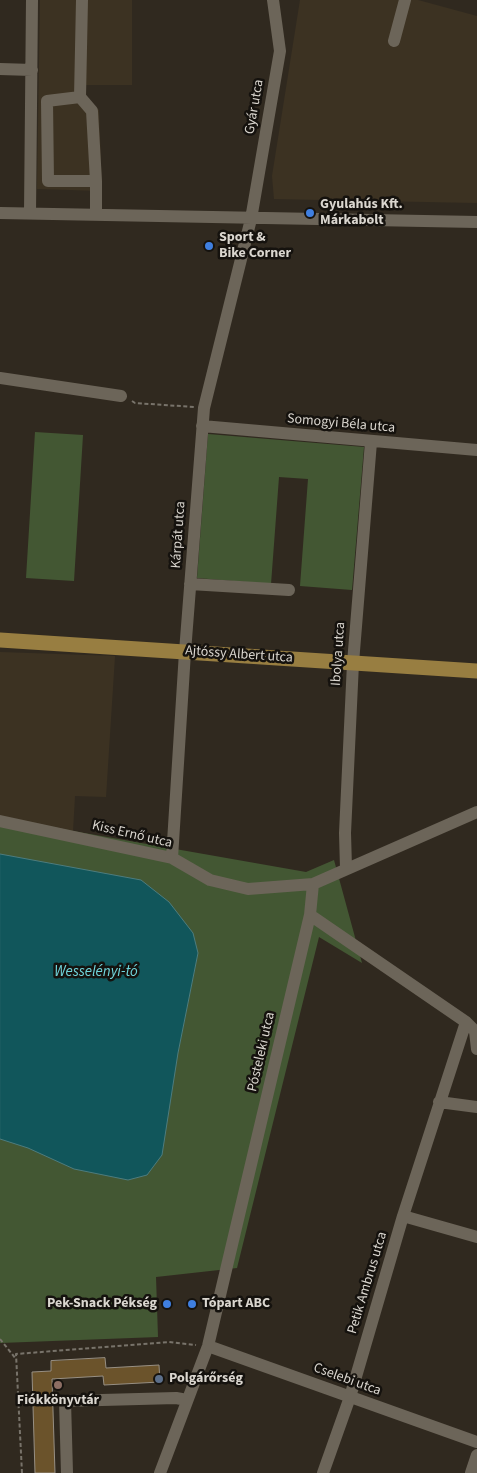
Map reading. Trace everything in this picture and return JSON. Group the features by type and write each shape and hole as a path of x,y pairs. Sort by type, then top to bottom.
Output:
{"main road":[{"name":"Ajtóssy Albert utca","path":"0,640 477,671"}],"street":[{"path":"30,213 32,0"},
{"path":"82,0 80,97 92,111 96,215"},
{"name":"Gyár utca","path":"251,219 280,52 274,0"},
{"path":"394,41 406,0"},
{"path":"0,69 32,70"},
{"path":"80,97 47,101 48,181 96,181"},
{"path":"0,213 477,222"},
{"name":"Kárpát utca","path":"172,858 185,652 204,408 251,219"},
{"path":"0,378 121,396"},
{"name":"Somogyi Béla utca","path":"202,426 477,450"},
{"name":"Ibolya utca","path":"346,868 345,833 353,663 371,442"},
{"path":"190,584 289,590"},
{"path":"313,884 477,812"},
{"name":"Kiss Ernő utca","path":"0,821 172,858 210,880 248,889 313,884"},
{"name":"Pósteleki utca","path":"160,1473 208,1346 310,915 313,884"},
{"path":"310,915 472,1019 477,1049"},
{"name":"Petik Ambrus utca","path":"323,1473 350,1397 403,1216 440,1102 472,1019"},
{"path":"440,1102 477,1107"},
{"path":"403,1216 477,1237"},
{"name":"Cselebi utca","path":"208,1346 477,1442"},
{"path":"67,1473 65,1401 176,1398 187,1400"},
{"path":"471,1473 477,1455"}],"path":[{"path":"121,396 135,403 204,408"},
{"path":"0,1340 16,1360"},
{"path":"22,1473 16,1354 169,1342 208,1346"}],"shaded area":[{"path":"40,0 132,0 132,85 85,85 84,96 99,110 102,191 37,189"},
{"path":"300,0 418,0 477,16 477,203 274,199 272,176"},
{"path":"0,652 115,656 106,797 75,796 73,831 0,816"}],"green space":[{"path":"35,432 83,435 74,581 26,578"},
{"path":"208,434 364,447 352,590 300,586 308,479 279,477 271,584 197,578"},
{"path":"0,816 73,831 306,872 334,860 362,963 319,937 237,1268 156,1277 158,1337 0,1343"}],"water":[{"name":"Wesselényi-tó","path":"0,854 141,880 169,902 193,933 198,953 178,1053 162,1155 147,1175 128,1180 74,1169 28,1148 0,1139"}],"building":[{"path":"105,1358 106,1368 159,1365 160,1382 104,1385 103,1376 52,1379 55,1473 35,1473 32,1372 51,1371 51,1361"}],"place":[{"name":"Gyulahús Kft. Márkabolt","path":"310,213"},
{"name":"Sport & Bike Corner","path":"209,246"},
{"name":"Pek-Snack Pékség","path":"167,1304"},
{"name":"Tópart ABC","path":"192,1304"},
{"name":"Polgárőrség","path":"159,1379"},
{"name":"Fiókkönyvtár","path":"58,1385"}]}
